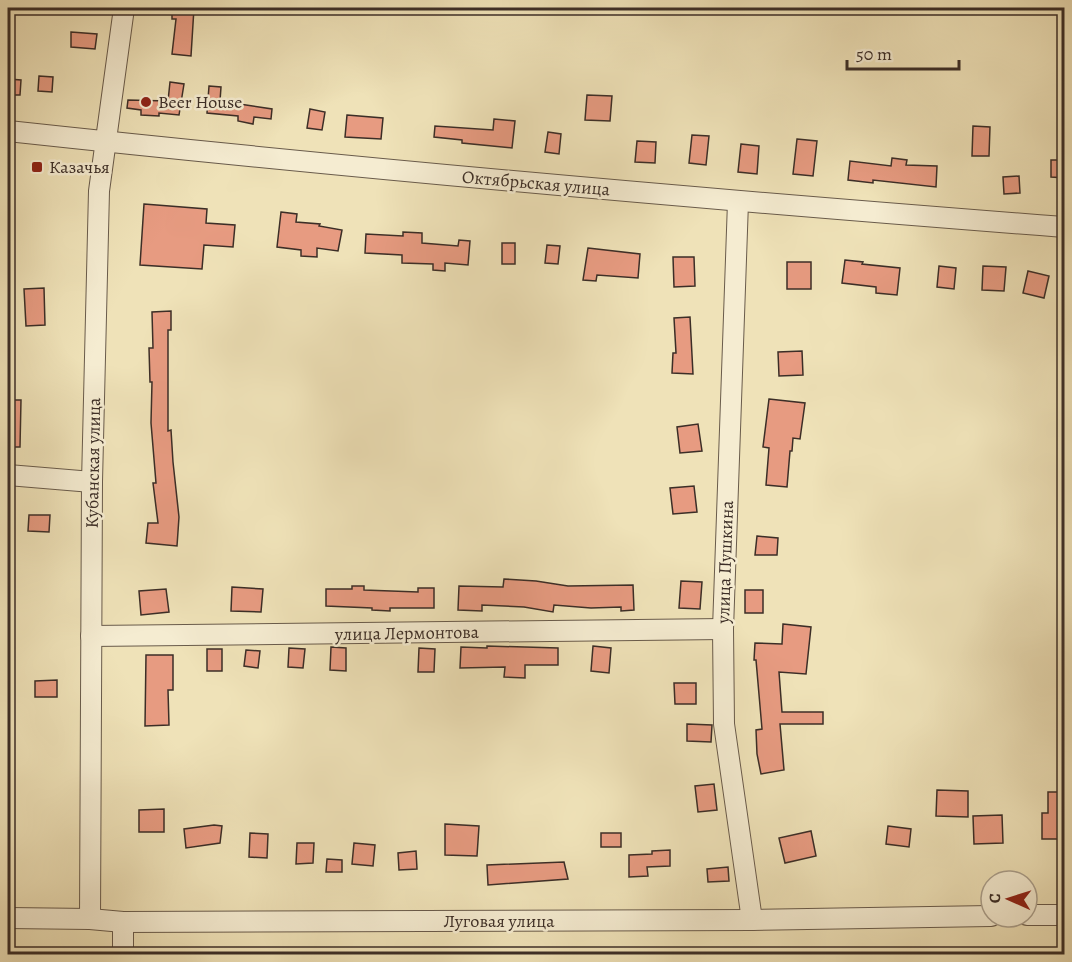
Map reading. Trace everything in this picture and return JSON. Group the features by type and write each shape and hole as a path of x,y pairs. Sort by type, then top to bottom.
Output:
{"street":[{"name":"Кубанская улица","path":"90,919 92,482 99,190 124,8"},
{"name":"Октябрьская улица","path":"8,131 738,202 1065,227"},
{"name":"улица Пушкина","path":"738,202 723,629 724,724 752,920"},
{"path":"8,476 92,482"},
{"name":"улица Лермонтова","path":"91,636 723,629"},
{"path":"1039,915 1065,915"},
{"name":"Луговая улица","path":"8,918 90,919 123,922 752,920 979,916"},
{"path":"123,922 123,954"}],"building":[{"path":"172,8 194,8 191,56 172,54 176,19 172,19"},
{"path":"71,32 97,34 95,49 71,47"},
{"path":"39,76 53,77 52,92 38,91"},
{"path":"8,79 21,80 20,95 8,95"},
{"path":"170,82 184,84 179,115 159,113 159,116 141,115 141,110 127,108 128,100 168,101"},
{"path":"209,86 221,87 220,101 272,109 271,119 254,117 253,124 238,121 238,116 207,113"},
{"path":"587,95 612,96 610,121 585,120"},
{"path":"310,109 325,112 322,130 307,128"},
{"path":"347,115 383,118 381,139 345,137"},
{"path":"494,119 515,121 512,148 462,143 462,140 434,137 435,126 493,130"},
{"path":"973,126 990,127 989,156 972,156"},
{"path":"548,132 561,134 559,154 545,152"},
{"path":"692,135 709,136 706,165 689,163"},
{"path":"797,139 817,141 813,176 793,174"},
{"path":"637,141 656,142 655,163 635,162"},
{"path":"741,144 759,146 757,174 738,172"},
{"path":"892,158 907,160 906,165 937,166 936,187 873,180 873,183 848,180 850,161 891,166"},
{"path":"1051,160 1065,160 1065,178 1051,177"},
{"path":"1019,176 1020,193 1004,194 1003,177"},
{"path":"144,204 207,209 206,223 235,225 233,247 204,245 202,269 140,265"},
{"path":"281,212 297,214 296,222 320,224 319,226 342,230 338,251 317,248 317,257 301,256 301,250 277,247"},
{"path":"403,232 422,233 422,243 458,246 459,240 470,241 468,265 445,263 445,271 433,270 433,264 402,263 402,255 365,253 366,234 403,236"},
{"path":"502,243 515,243 515,264 502,264"},
{"path":"547,245 560,246 558,264 545,263"},
{"path":"588,248 640,254 638,278 597,275 596,281 583,280"},
{"path":"673,257 694,257 695,286 674,287"},
{"path":"845,260 900,268 897,295 876,293 876,287 842,283"},
{"path":"787,262 811,262 811,289 787,289"},
{"path":"939,266 956,268 954,289 937,287"},
{"path":"983,266 1006,267 1004,291 982,290"},
{"path":"1028,271 1049,276 1044,298 1023,293"},
{"path":"44,288 45,325 26,326 24,289"},
{"path":"171,311 171,330 168,330 168,431 171,430 179,517 177,546 146,543 148,523 158,523 153,483 156,483 151,423 152,382 150,382 149,348 153,348 152,312"},
{"path":"690,317 693,374 672,373 673,353 676,353 674,318"},
{"path":"802,351 803,375 779,376 778,352"},
{"path":"769,399 805,403 800,439 793,438 792,451 790,451 787,487 766,485 769,448 763,447"},
{"path":"8,400 21,400 20,447 8,447"},
{"path":"698,424 702,451 680,453 677,427"},
{"path":"694,486 697,512 673,514 670,488"},
{"path":"29,515 50,515 49,532 28,531"},
{"path":"757,536 778,538 777,555 755,555"},
{"path":"504,579 568,586 633,585 634,610 621,611 621,607 591,608 554,605 553,612 524,607 482,605 482,611 458,610 459,586 503,587"},
{"path":"681,581 702,582 700,609 679,608"},
{"path":"352,586 364,586 364,590 418,592 418,588 434,588 434,608 390,608 390,611 326,606 326,589 352,589"},
{"path":"232,587 263,589 261,612 231,611"},
{"path":"166,589 169,612 141,615 139,591"},
{"path":"745,590 763,590 763,613 745,613"},
{"path":"783,624 811,627 806,674 779,672 782,712 823,712 823,724 780,724 784,770 761,774 757,754 756,730 762,729 756,660 754,660 755,643 782,644"},
{"path":"487,646 558,648 558,665 525,665 525,678 504,677 505,667 460,668 461,647 487,648"},
{"path":"593,646 611,648 609,673 591,671"},
{"path":"331,647 346,648 346,671 330,670"},
{"path":"289,648 305,649 303,668 288,667"},
{"path":"419,648 435,649 434,672 418,672"},
{"path":"207,649 222,649 222,671 207,671"},
{"path":"246,650 260,651 258,668 244,666"},
{"path":"146,655 173,655 173,690 168,690 169,725 145,726"},
{"path":"57,680 57,697 35,697 35,681"},
{"path":"674,683 696,683 696,704 675,704"},
{"path":"687,724 712,725 711,742 687,741"},
{"path":"714,784 717,810 698,812 695,786"},
{"path":"937,790 968,791 968,817 936,816"},
{"path":"1048,792 1060,792 1060,839 1042,839 1042,813 1048,813"},
{"path":"164,809 164,832 139,832 139,810"},
{"path":"1002,815 1003,843 974,844 973,816"},
{"path":"445,824 479,826 477,856 445,855"},
{"path":"222,826 220,843 186,848 184,829"},
{"path":"888,826 911,829 909,847 886,844"},
{"path":"811,831 816,856 785,863 779,838"},
{"path":"250,833 268,834 267,858 249,857"},
{"path":"601,833 621,833 621,847 601,847"},
{"path":"297,843 314,843 313,863 296,864"},
{"path":"354,843 375,845 373,866 352,864"},
{"path":"670,850 670,866 647,867 648,876 629,877 629,855"},
{"path":"416,851 417,869 399,870 398,853"},
{"path":"327,859 342,860 342,872 326,872"},
{"path":"564,862 568,879 488,885 487,865"},
{"path":"728,867 729,881 708,882 707,869"}],"place":[{"name":"Beer House","path":"146,102"},
{"name":"Казачья","path":"37,167"}]}
